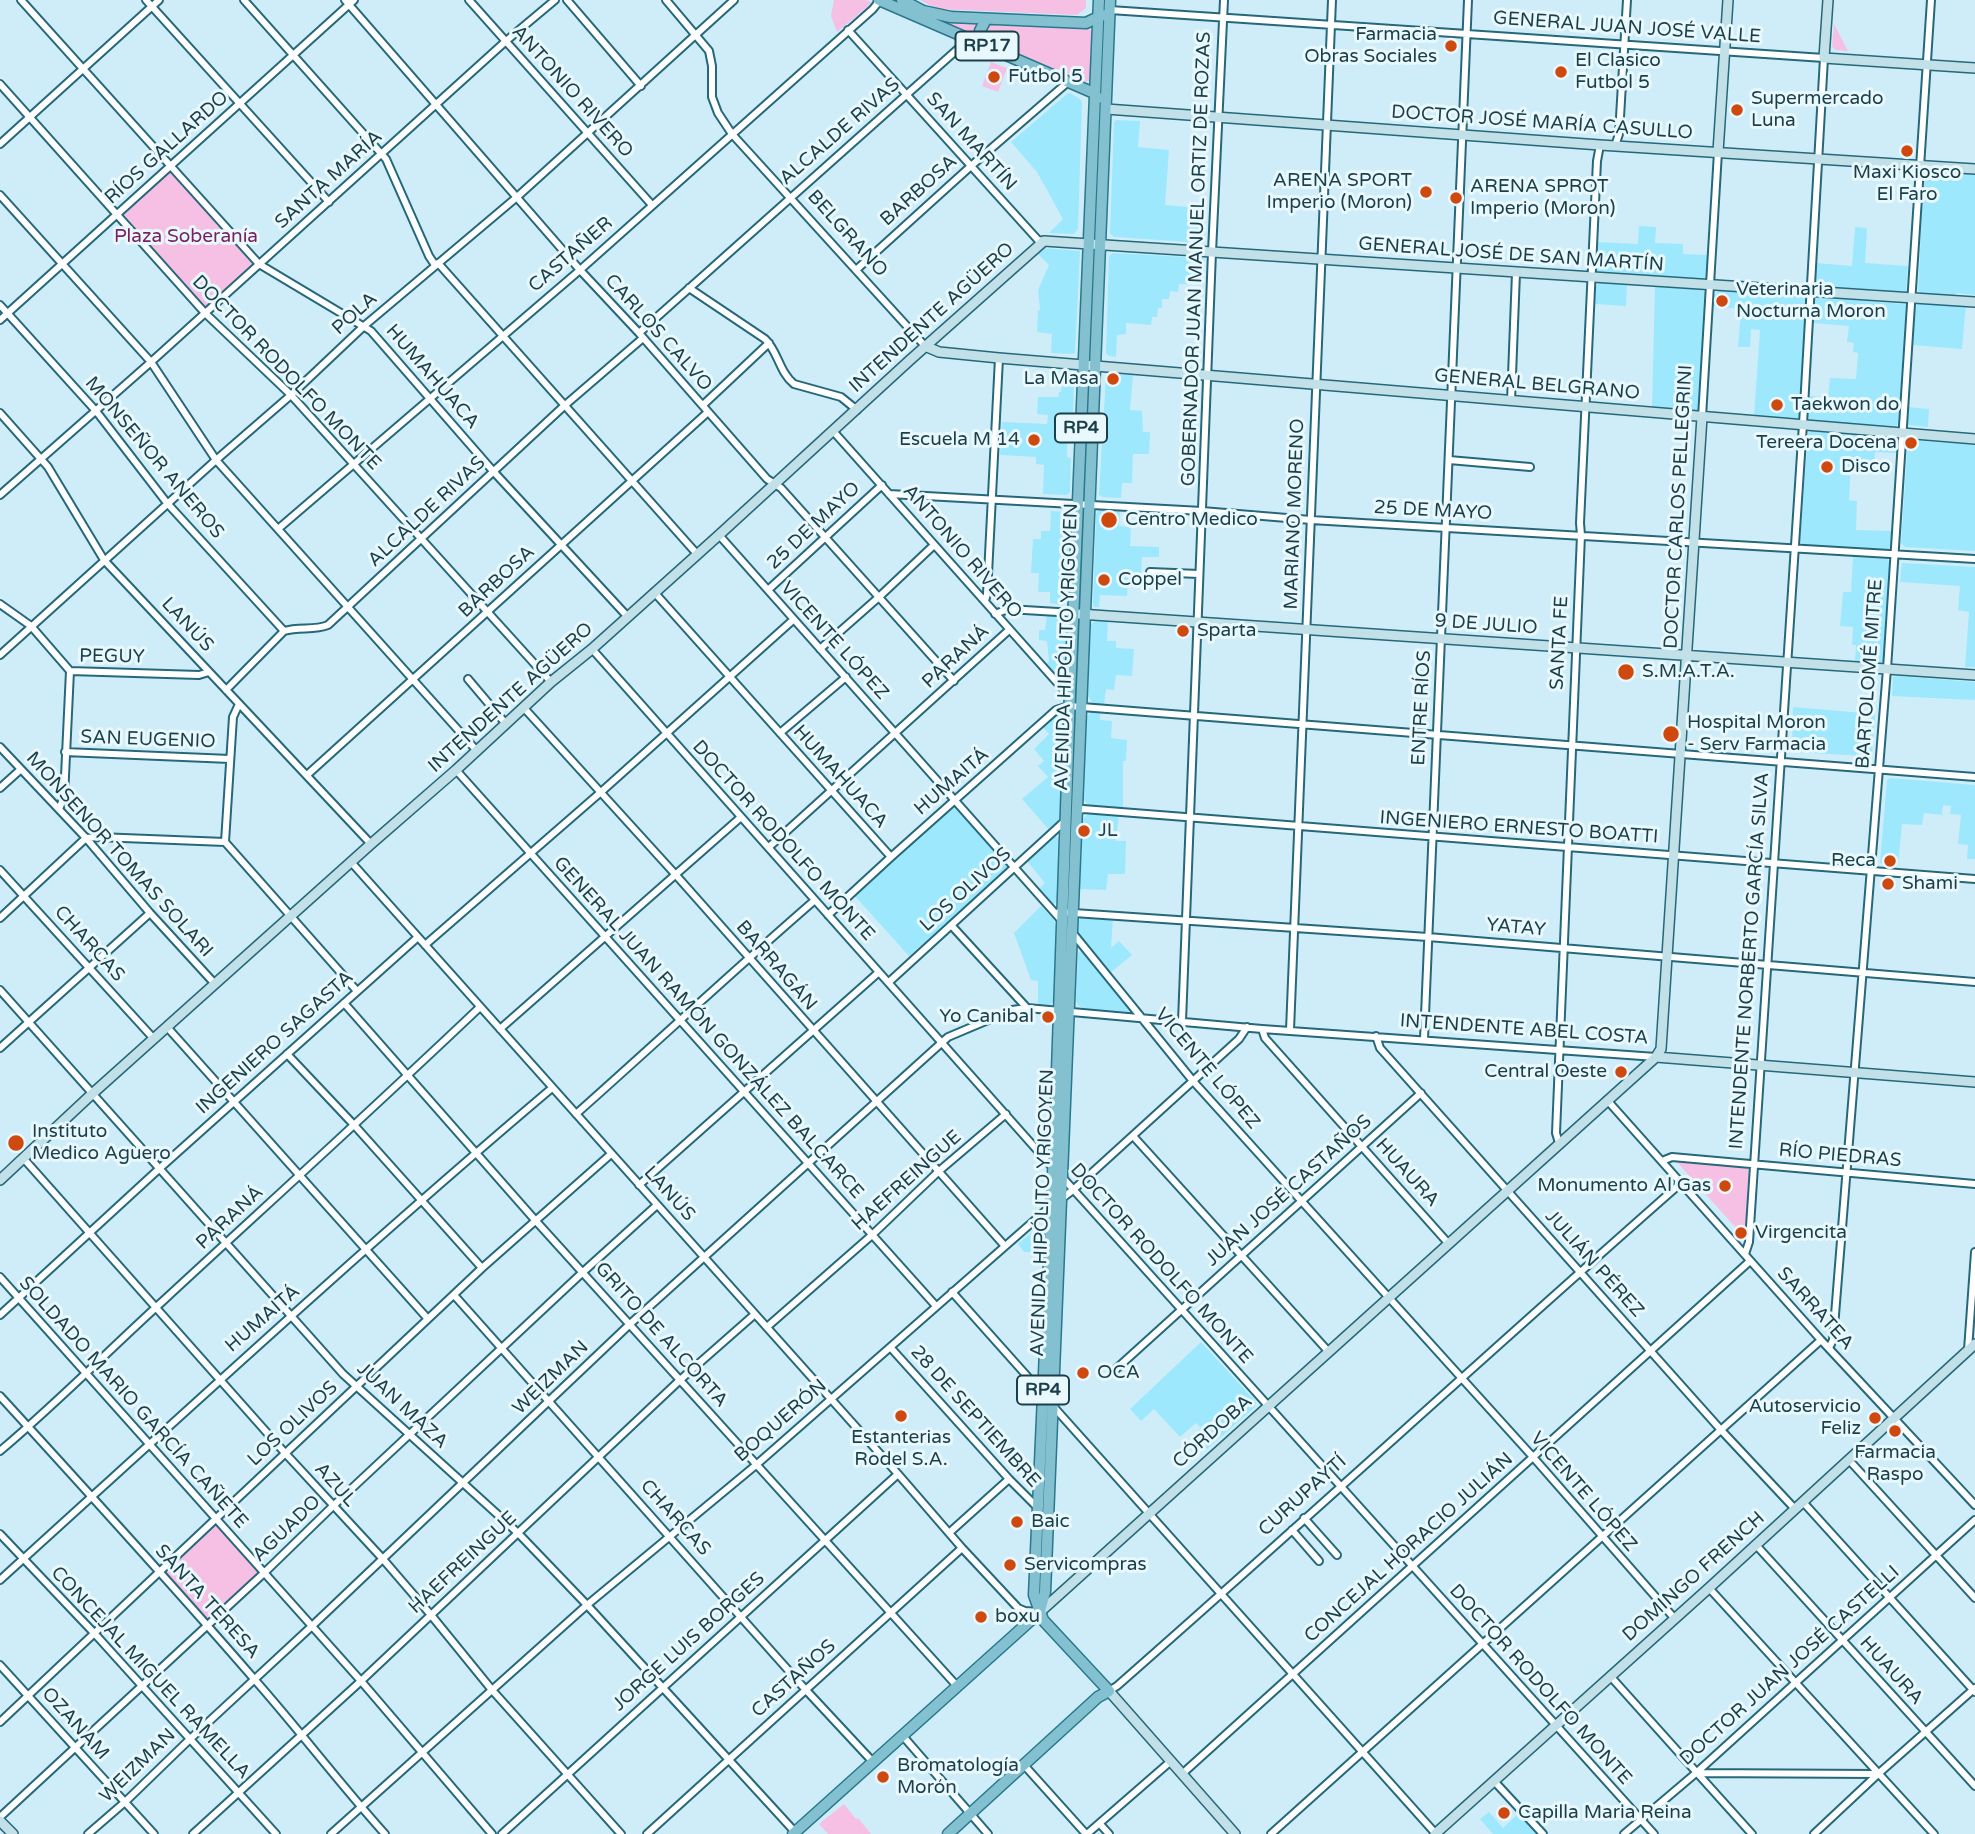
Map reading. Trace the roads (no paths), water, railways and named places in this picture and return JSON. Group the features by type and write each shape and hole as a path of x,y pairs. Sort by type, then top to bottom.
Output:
{"main road":[{"name":"RP17","path":"880,0 1094,93"},
{"name":"RP17","path":"902,0 937,15 1086,23 1098,19"},
{"name":"AVENIDA HIPÓLITO YRIGOYEN","path":"1040,1612 1034,1595 1037,1507 1053,1167 1059,915 1099,0"},
{"path":"1098,19 1110,5"},
{"name":"AVENIDA HIPÓLITO YRIGOYEN","path":"1040,1612 1045,1592 1110,5"},
{"path":"981,44 980,31 986,19"},
{"path":"1094,93 1106,109"},
{"name":"CÓRDOBA","path":"794,1833 1040,1612"},
{"name":"RP4","path":"1040,1612 1044,1620 1109,1691"},
{"name":"CURUPAYTÍ","path":"948,1834 1098,1697 1109,1691"}],"street":[{"name":"HUMAHUACA","path":"21,0 259,264 371,331 627,616"},
{"path":"146,0 329,202"},
{"path":"0,144 159,0"},
{"path":"244,0 382,153 390,165 429,256 697,554"},
{"name":"ANTONIO RIVERO","path":"469,0 652,205"},
{"name":"SANTA MARÍA","path":"0,495 555,0"},
{"path":"567,0 641,86"},
{"name":"BELGRANO","path":"666,0 709,51 712,58 712,97 732,134 925,346"},
{"name":"POLA","path":"0,655 167,503 292,395 364,326 517,197 734,0"},
{"name":"CASTAÑER","path":"278,529 580,270 880,0"},
{"name":"GOBERNADOR JUAN MANUEL ORTIZ DE ROZAS","path":"1182,1022 1224,0"},
{"name":"MARIANO MORENO","path":"1290,1030 1332,0"},
{"name":"ENTRE RÍOS","path":"1424,1039 1468,0"},
{"path":"1615,146 1619,134 1627,0"},
{"name":"DOCTOR CARLOS PELLEGRINI","path":"1656,1057 1661,1049 1688,655 1728,0"},
{"name":"INTENDENTE NORBERTO GARCÍA SILVA","path":"1745,1254 1749,1242 1762,1065 1828,0"},
{"name":"BARTOLOMÉ MITRE","path":"1829,1348 1833,1340 1872,870 1931,0"},
{"name":"RÍOS GALLARDO","path":"0,320 349,2"},
{"name":"CARLOS CALVO","path":"349,2 580,270 641,335 767,480 781,488 954,681"},
{"name":"GENERAL JUAN JOSÉ VALLE","path":"1110,5 1331,25 1975,68"},
{"name":"SAN MARTÍN","path":"848,30 1038,240 1044,241"},
{"name":"ALCALDE RIVAS","path":"284,631 325,627 689,288 969,39"},
{"name":"BARBOSA","path":"856,270 1068,82"},
{"name":"DOCTOR RODOLFO MONTE","path":"0,85 205,313 292,395 551,682"},
{"name":"DOCTOR JOSÉ MARÍA CASULLO","path":"1106,109 1975,169"},
{"name":"SANTA FE","path":"1559,1143 1556,1133 1580,523 1597,161 1600,145"},
{"path":"0,195 151,362 216,460 477,751"},
{"name":"GENERAL JOSÉ DE SAN MARTÍN","path":"1044,241 1975,302"},
{"name":"INTENDENTE AGÜERO","path":"0,1180 92,1094 456,770 573,662 592,649 719,536 925,346 1044,241"},
{"path":"1511,401 1516,273"},
{"path":"689,288 769,343 778,363 794,384 841,397 857,410"},
{"name":"MONSEÑOR ANEROS","path":"0,305 96,411 167,503 284,631"},
{"path":"703,405 769,343"},
{"path":"925,346 939,352 1095,365"},
{"path":"985,601 999,358"},
{"name":"GENERAL BELGRANO","path":"1095,365 1975,439"},
{"name":"BARBOSA","path":"307,775 708,412"},
{"name":"LANÚS","path":"0,413 48,467 104,560 370,844"},
{"name":"ANTONIO RIVERO","path":"833,431 1009,630 1061,687 1070,692"},
{"path":"1449,460 1530,467"},
{"name":"25 DE MAYO","path":"768,590 881,485"},
{"name":"25 DE MAYO","path":"889,494 1975,559"},
{"name":"VICENTE LÓPEZ","path":"719,536 1014,868 1059,915 1192,1081 1675,1619"},
{"path":"820,649 934,545"},
{"path":"1150,572 1199,574"},
{"name":"HUMAHUACA","path":"654,592 891,857"},
{"path":"0,604 31,626 70,671"},
{"name":"9 DE JULIO","path":"995,614 1008,609 1073,613 1975,675"},
{"path":"425,945 793,620"},
{"name":"PARANÁ","path":"769,847 1009,630"},
{"path":"226,690 284,631"},
{"name":"DOCTOR RODOLFO MONTE","path":"592,649 1073,1191 1654,1834"},
{"name":"PEGUY","path":"59,809 64,797 70,671 199,675 209,672"},
{"path":"780,733 846,677"},
{"path":"468,679 506,724"},
{"path":"239,704 233,717 225,842 357,990"},
{"path":"1069,706 1975,776"},
{"name":"HUMAITÁ","path":"828,915 1056,710 1069,706"},
{"name":"BARRAGÁN","path":"524,708 1004,1245"},
{"name":"MONSENOR TOMAS SOLARI","path":"0,747 86,838 215,984"},
{"name":"SAN EUGENIO","path":"65,752 230,759"},
{"path":"0,788 20,770"},
{"name":"GENERAL JUAN RAMÓN GONZÁLEZ BALCARCE","path":"456,770 936,1306"},
{"path":"1065,821 1078,809"},
{"name":"INGENIERO ERNESTO BOATTI","path":"1078,809 1975,878"},
{"path":"500,1029 741,817"},
{"name":"LOS OLIVOS","path":"889,982 1065,821"},
{"path":"0,918 86,838 225,842"},
{"name":"LANÚS","path":"351,862 962,1548 1018,1608 1040,1612"},
{"name":"CHARCAS","path":"0,870 154,1039"},
{"path":"576,1114 816,900"},
{"path":"0,1048 150,913"},
{"name":"YATAY","path":"1059,915 1074,913 1428,937 1975,982"},
{"path":"951,925 1027,1008"},
{"name":"INGENIERO SAGASTA","path":"0,1315 418,937"},
{"path":"639,1185 879,972"},
{"name":"JUAN MAZA","path":"0,990 356,1387 518,1533 794,1833"},
{"name":"GRITO DE ALCORTA","path":"344,1003 535,1220 957,1686"},
{"name":"PARANÁ","path":"0,1451 355,1126 480,1007"},
{"name":"WEIZMAN","path":"88,1834 630,1324 877,1103 942,1041 1012,1010 1027,1008 1070,1011"},
{"name":"INTENDENTE ABEL COSTA","path":"1070,1011 1262,1029 1975,1082"},
{"path":"167,1027 428,1319"},
{"name":"BOQUERÓN","path":"331,1834 587,1605 756,1465 1004,1245 1073,1191 1239,1039 1247,1027"},
{"name":"HUAURA","path":"1262,1029 1265,1038 1448,1243"},
{"name":"JULIÁN PÉREZ","path":"1376,1036 1380,1048 1795,1510"},
{"path":"287,1054 482,1268"},
{"name":"CÓRDOBA","path":"1040,1612 1656,1057"},
{"name":"HUMAITÁ","path":"0,1580 219,1379 552,1087"},
{"name":"JUAN JOSÉ CASTAÑOS","path":"1116,1369 1421,1093"},
{"name":"SARRATEA","path":"1607,1100 1829,1348 1975,1505"},
{"name":"HAEFREINGUE","path":"767,1327 1006,1114"},
{"path":"1133,1136 1328,1351"},
{"name":"LOS OLIVOS","path":"0,1722 482,1268 611,1154"},
{"name":"RÍO PIEDRAS","path":"1662,1161 1672,1157 1975,1184"},
{"name":"AZUL","path":"23,1158 382,1558 492,1690 621,1834"},
{"name":"CURUPAYTÍ","path":"1109,1691 1222,1594 1681,1182"},
{"name":"AGUADO","path":"0,1819 657,1205"},
{"path":"1967,1352 1975,1252"},
{"name":"CONCEJAL HORACIO JULIÁN","path":"1182,1774 1750,1261"},
{"name":"SOLDADO MARIO GARCÍA CAÑETE","path":"0,1277 361,1681 492,1834"},
{"path":"952,1292 1435,1834"},
{"name":"CHARCAS","path":"454,1295 873,1762"},
{"name":"HAEFREINGUE","path":"193,1834 361,1681 680,1380 755,1314"},
{"path":"1271,1834 1822,1340"},
{"name":"DOMINGO FRENCH","path":"1435,1834 1975,1344"},
{"name":"28 DE SEPTIEMBRE","path":"891,1348 1037,1507"},
{"name":"SANTA TERESA","path":"0,1396 207,1625 385,1834"},
{"path":"1849,1460 1975,1598"},
{"name":"JORGE LUIS BORGES","path":"502,1834 898,1474"},
{"path":"949,1533 1009,1479"},
{"path":"1803,1502 1974,1690 1814,1834"},
{"path":"1304,1518 1337,1555"},
{"name":"DOCTOR JUAN JOSÉ CASTELLI","path":"1624,1834 1696,1773 1975,1520"},
{"path":"1292,1530 1319,1561"},
{"name":"CONCEJAL MIGUEL RAMELLA","path":"0,1534 142,1685 276,1834"},
{"name":"HUAURA","path":"1756,1545 1975,1786"},
{"name":"CASTAÑOS","path":"647,1834 962,1548"},
{"path":"1709,1588 1934,1834"},
{"name":"OZANAM","path":"0,1665 155,1834"},
{"path":"1611,1677 1752,1834"},
{"path":"1109,1691 1236,1834"},
{"path":"902,1735 988,1834"},
{"path":"1024,1765 1086,1834 1171,1761"},
{"path":"1696,1773 1878,1774"},
{"path":"1494,1781 1543,1834"},
{"path":"0,1819 13,1834"},
{"path":"1100,1824 1109,1834"}],"place":[{"name":"Farmacia Obras Sociales","path":"1451,46"},
{"name":"El Clasico Futbol 5","path":"1561,72"},
{"name":"Fútbol 5","path":"994,77"},
{"name":"Supermercado Luna","path":"1737,110"},
{"name":"Maxi Kiosco El Faro","path":"1907,151"},
{"name":"ARENA SPORT Imperio (Moron)","path":"1426,192"},
{"name":"ARENA SPROT Imperio (Moron)","path":"1456,198"},
{"name":"Veterinaria Nocturna Moron","path":"1722,301"},
{"name":"La Masa","path":"1113,379"},
{"name":"Taekwon do","path":"1777,405"},
{"name":"Escuela M 14","path":"1034,440"},
{"name":"Tereera Docena","path":"1911,443"},
{"name":"Disco","path":"1827,467"},
{"name":"Centro Medico","path":"1109,520"},
{"name":"Coppel","path":"1104,580"},
{"name":"Sparta","path":"1183,631"},
{"name":"S.M.A.T.A.","path":"1626,672"},
{"name":"Hospital Moron - Serv Farmacia","path":"1671,734"},
{"name":"JL","path":"1084,831"},
{"name":"Reca","path":"1890,861"},
{"name":"Shami","path":"1888,884"},
{"name":"Yo Canibal","path":"1048,1017"},
{"name":"Central Oeste","path":"1621,1072"},
{"name":"Instituto Medico Aguero","path":"16,1143"},
{"name":"Monumento Al Gas","path":"1725,1186"},
{"name":"Virgencita","path":"1741,1233"},
{"name":"OCA","path":"1083,1373"},
{"name":"Estanterias Rodel S.A.","path":"901,1416"},
{"name":"Autoservicio Feliz","path":"1875,1418"},
{"name":"Farmacia Raspo","path":"1895,1431"},
{"name":"Baic","path":"1017,1522"},
{"name":"Servicompras","path":"1010,1565"},
{"name":"boxu","path":"981,1617"},
{"name":"Bromatología Morón","path":"883,1777"},
{"name":"Capilla Maria Reina","path":"1504,1813"}],"park label":[{"name":"Plaza Soberanía","path":"186,237"}]}
